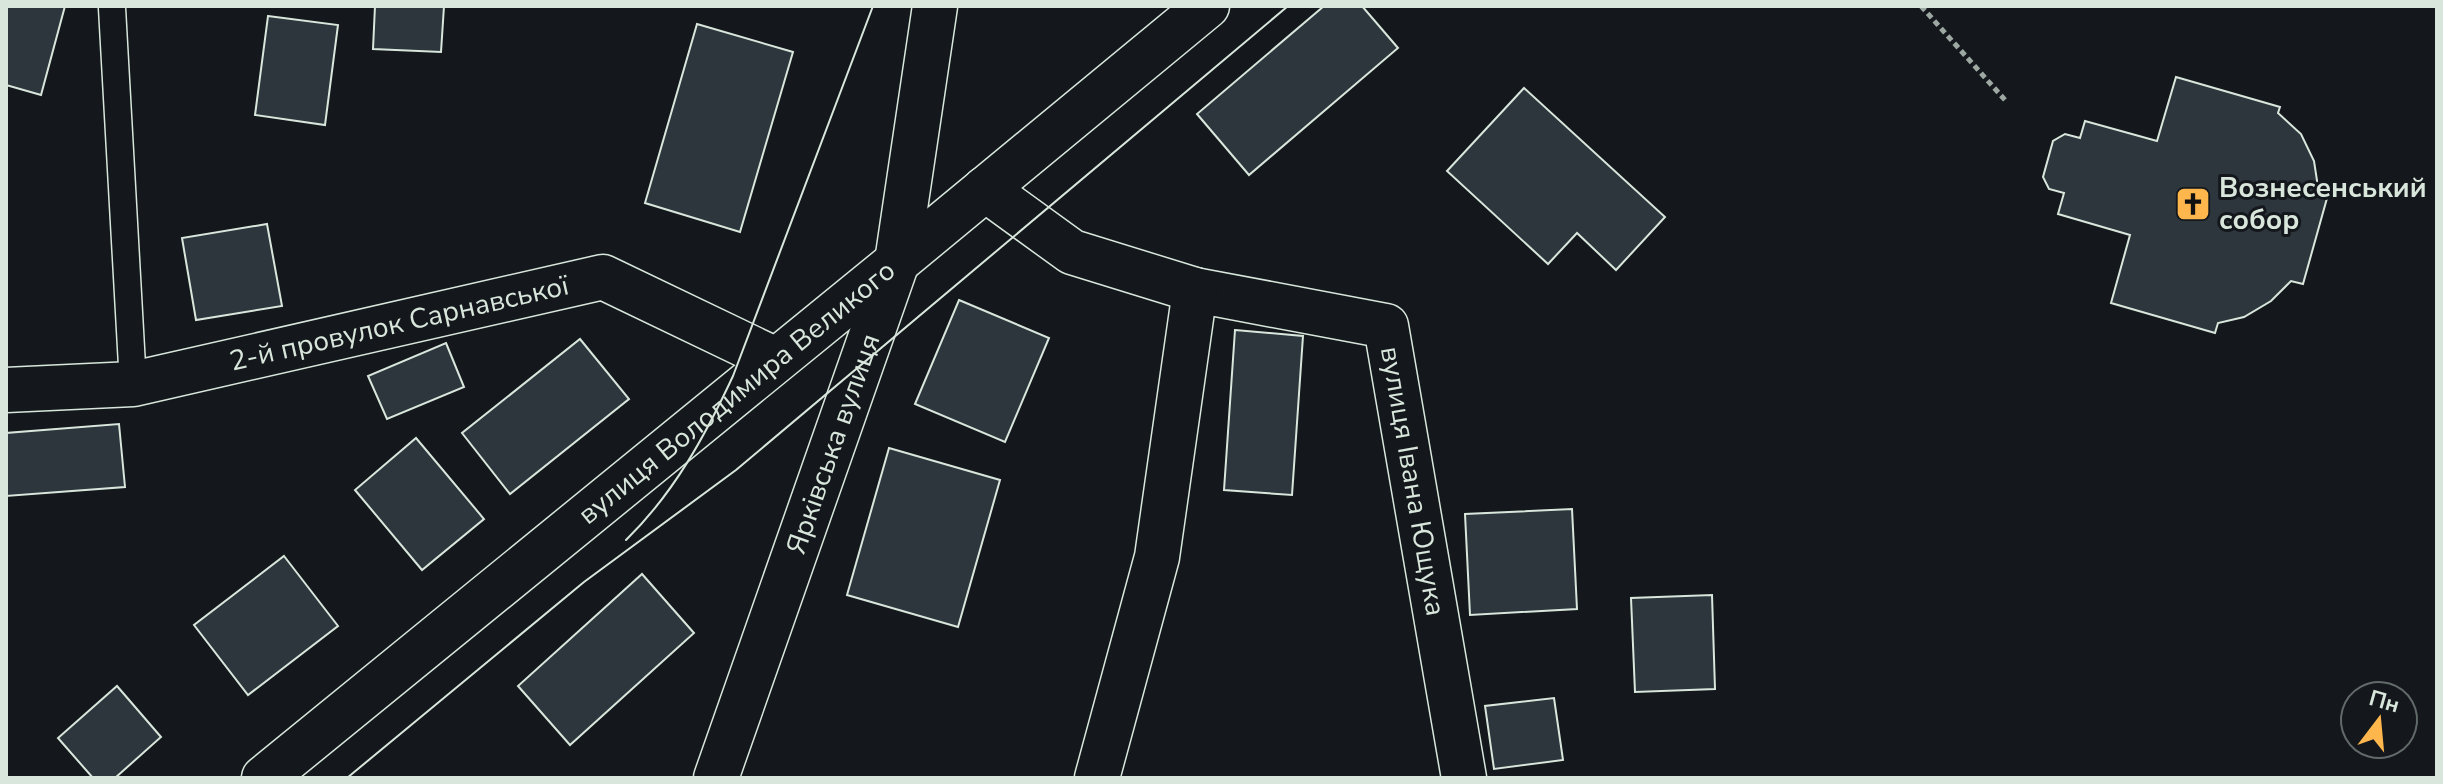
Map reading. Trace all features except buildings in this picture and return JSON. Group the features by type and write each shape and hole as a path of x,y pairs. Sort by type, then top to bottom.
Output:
{"street":[{"name":"Ярківська вулиця","path":"716,778 897,262 935,6"},
{"name":"вулиця Володимира Великого","path":"264,778 1207,6"},
{"name":"вулиця Івана Ющука","path":"985,189 1072,252 1195,290 1386,326 1464,778"},
{"name":"2-й провулок Сарнавської","path":"6,390 133,384 603,277 776,360"},
{"path":"1097,778 1157,557 1195,290"}],"lane":[{"path":"112,8 133,384"}],"path":[{"path":"1921,6 2005,100"}],"tram line":[{"path":"626,540 674,483 733,376 873,6"},
{"path":"347,778 584,582 736,470 1288,6"}],"place":[{"name":"Вознесенський собор","path":"2193,204"}]}
